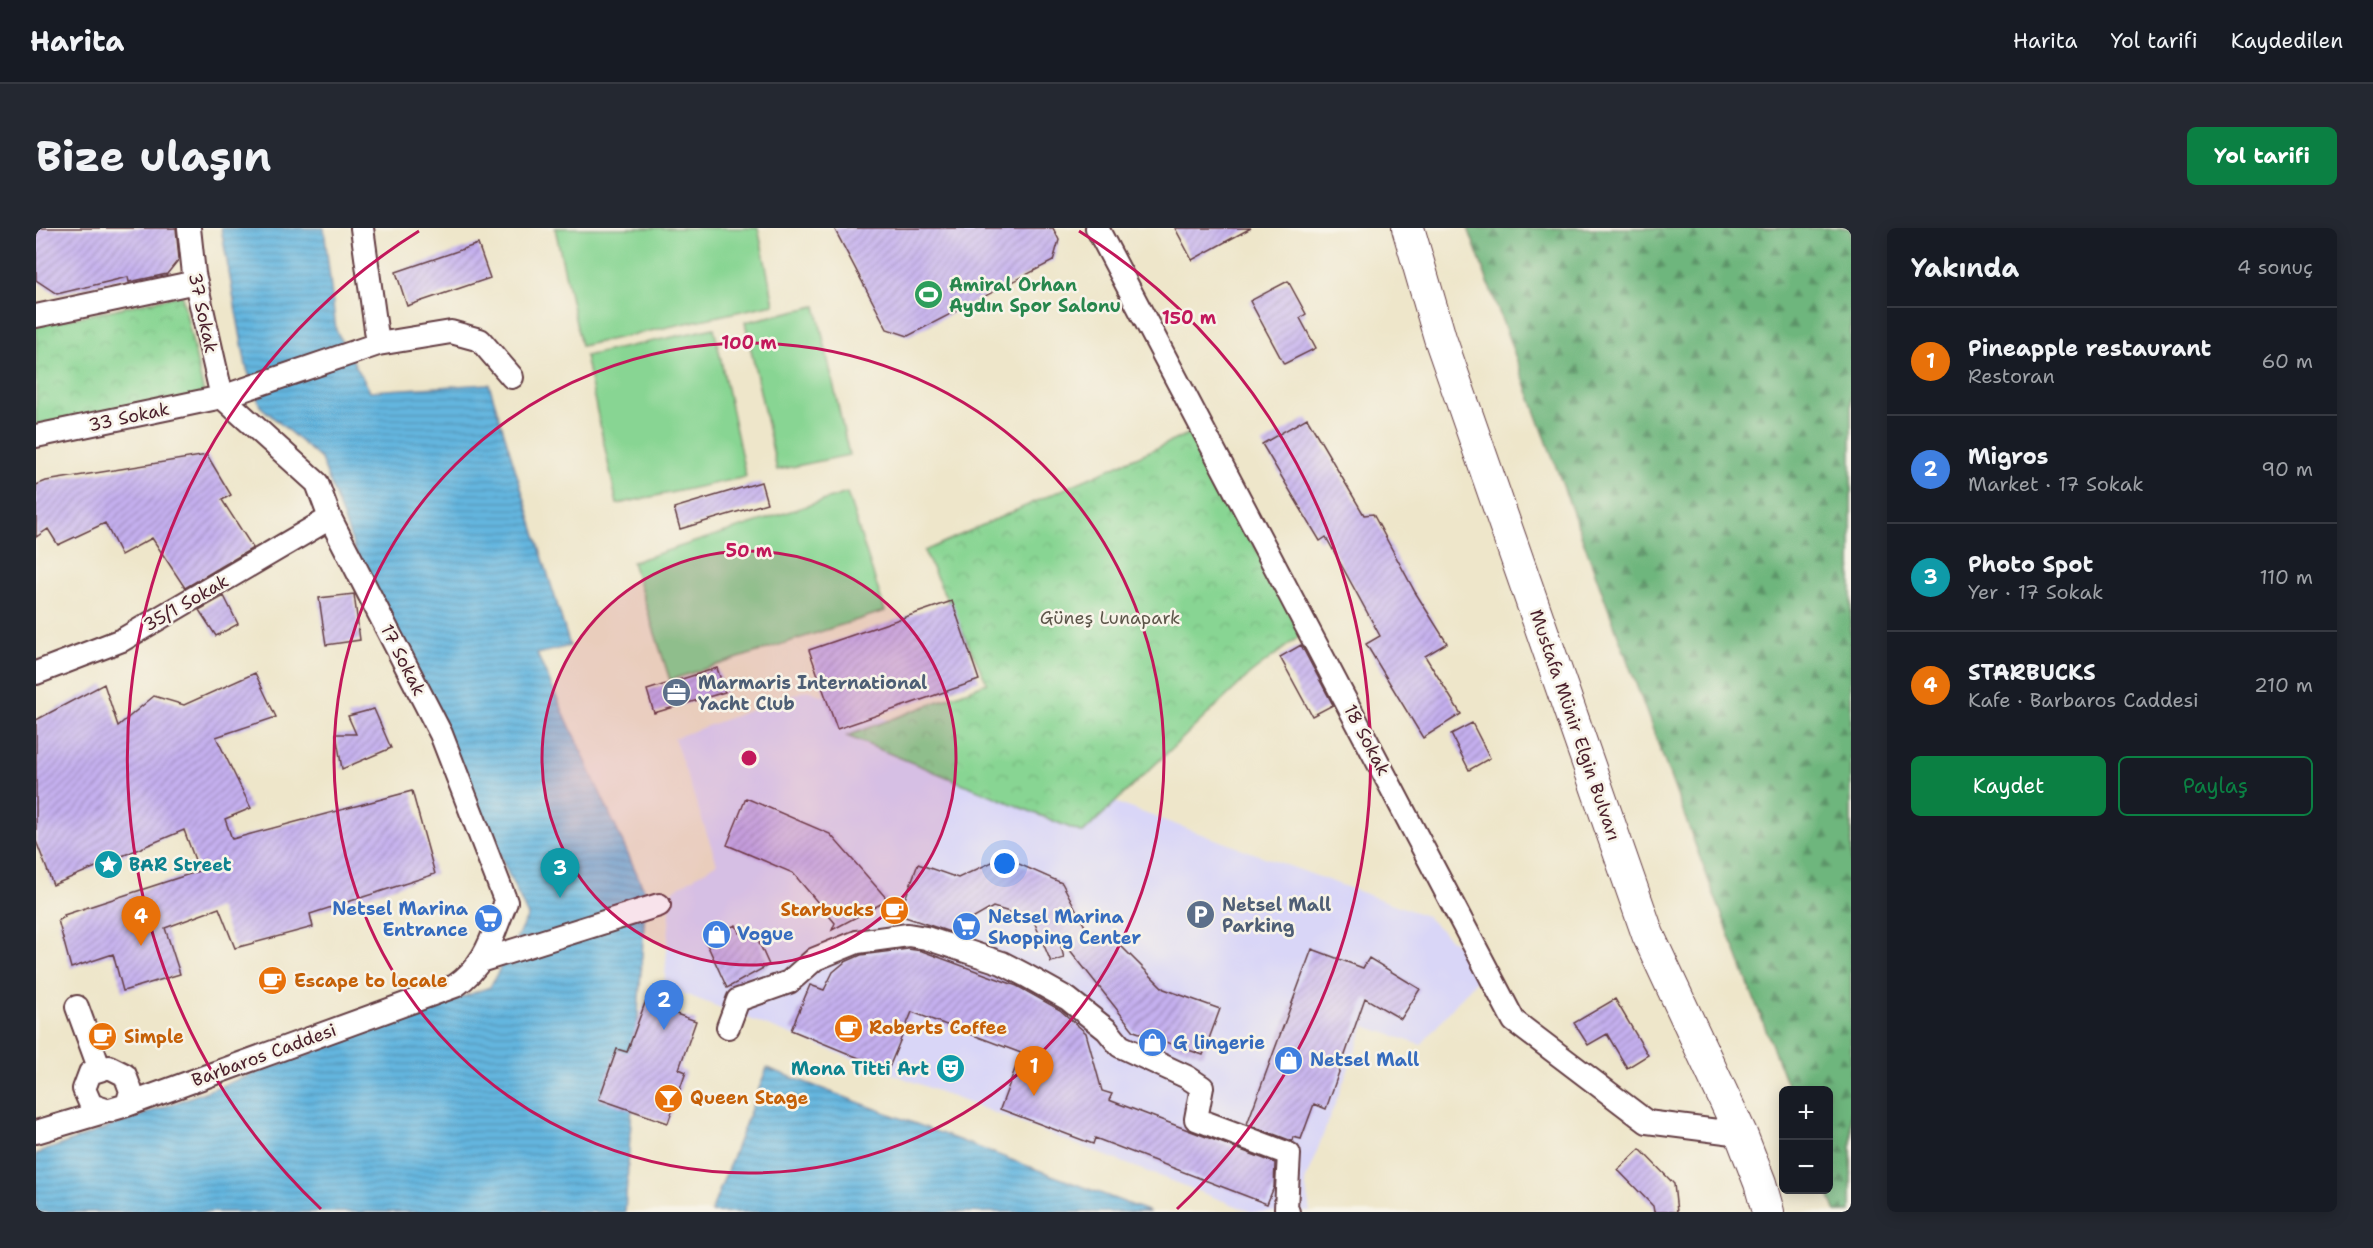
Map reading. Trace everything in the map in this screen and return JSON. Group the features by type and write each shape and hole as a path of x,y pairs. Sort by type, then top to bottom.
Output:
{"street":[{"name":"37 Sokak","path":"189,228 196,282 222,397"},
{"name":"18 Sokak","path":"1097,228 1514,1021 1647,1122 1741,1134"},
{"name":"Mustafa Münir Elgin Bulvarı","path":"1408,228 1440,338 1648,935 1741,1134 1768,1212"},
{"path":"365,230 372,346"},
{"path":"36,316 196,282"},
{"name":"33 Sokak","path":"36,436 222,397 372,346 451,332 480,340 512,378"},
{"name":"17 Sokak","path":"222,397 317,483 330,518 441,734 506,902 483,960"},
{"name":"35/1 Sokak","path":"36,673 122,640 330,518"},
{"path":"483,960 659,905"},
{"path":"728,1027 738,1000 789,982 815,959 856,942 908,935 958,947 1002,963 1068,999 1107,1030 1120,1046 1187,1077 1202,1087 1196,1119 1289,1154 1286,1208 1288,1212"},
{"name":"Barbaros Caddesi","path":"36,1132 118,1108 455,986 471,974 483,960"},
{"path":"77,1007 100,1070"},
{"path":"109,1067 125,1075 131,1091 118,1108 91,1105 84,1089 90,1073 100,1070 109,1067"}],"shaded area":[{"path":"807,690 1426,916 1484,971 1421,1045 1365,1026 1305,1182 1310,1212 1252,1212 664,986 672,891 717,863 674,738"}],"green space":[{"path":"555,228 758,228 774,304 581,346"},
{"path":"1468,228 1851,228 1851,1212 1836,1212 1829,1194 1833,1194 1833,1086 1787,1086 1702,863"},
{"path":"182,295 205,399 38,434 36,326"},
{"path":"816,306 849,455 777,470 745,322"},
{"path":"714,328 746,477 617,504 585,356"},
{"name":"Güneş Lunapark","path":"1195,431 1301,635 1250,674 1083,833 847,736 987,683 924,551"},
{"path":"847,493 885,611 670,680 632,562"}],"water":[{"path":"221,228 324,228 336,330 370,391 489,384 570,646 537,654 646,894 625,1212 36,1212 36,1154 490,987 528,916 427,698 412,701 321,459 260,406 246,366"},
{"path":"767,1068 1150,1212 711,1212"}],"building":[{"path":"36,228 176,228 179,259 167,274 129,282 128,277 57,294 36,280"},
{"name":"Amiral Orhan Aydın Spor Salonu","path":"834,228 1053,228 1059,240 1053,261 908,336 887,329"},
{"path":"1175,228 1251,228 1192,260"},
{"path":"478,244 490,278 407,306 396,272"},
{"path":"1288,281 1306,314 1300,318 1316,348 1284,364 1250,301"},
{"path":"1307,418 1364,515 1373,514 1415,592 1447,643 1425,656 1461,714 1423,738 1366,644 1380,636 1326,537 1320,541 1262,444"},
{"path":"207,455 231,495 222,500 253,548 185,588 152,538 121,555 105,523 58,545 48,529 36,537 36,485 46,481"},
{"path":"761,482 767,503 680,529 674,508"},
{"path":"354,594 360,640 326,645 319,598"},
{"path":"224,596 238,624 216,636 199,610"},
{"path":"952,601 979,680 837,729 809,650"},
{"path":"1301,645 1333,705 1312,716 1280,657"},
{"path":"717,668 725,692 654,713 647,690"},
{"path":"255,673 276,717 216,737 251,808 225,819 232,839 412,791 435,874 310,914 313,927 235,948 219,908 165,928 180,974 123,991 113,954 71,968 58,920 65,917 64,915 199,871 184,830 53,885 36,841 36,720 104,684 118,726 154,696 184,705"},
{"path":"374,709 391,748 342,769 336,734 356,734 348,716"},
{"path":"1472,723 1490,758 1469,770 1451,734"},
{"path":"746,798 830,834 888,900 832,930 835,923 793,873 727,845"},
{"path":"1003,857 1062,883 1088,932 1112,937 1164,989 1220,1009 1203,1055 1134,1031 1058,935 1064,958 1051,962 1033,919 993,907 950,932 899,915 918,864 958,878"},
{"path":"736,925 739,933 752,927 769,965 727,988 707,944 718,939 716,933"},
{"path":"908,949 922,951 1017,986 1060,1010 1086,1033 1102,1091 1112,1094 1109,1100 1275,1163 1274,1187 1267,1204 1095,1138 1093,1144 1000,1109 1021,1053 912,1012 888,1070 791,1030 810,985 824,990 833,972 845,962 861,955"},
{"path":"1312,949 1363,968 1369,958 1420,989 1401,1019 1365,998 1326,1109 1314,1104 1301,1139 1293,1137 1292,1141 1247,1124"},
{"path":"1615,999 1648,1055 1627,1068 1607,1034 1588,1045 1574,1023"},
{"path":"645,1003 696,1021 679,1069 686,1072 668,1123 599,1099 617,1049 627,1052"},
{"path":"1640,1149 1674,1184 1677,1212 1654,1212 1653,1206 1618,1170"}],"place":[{"name":"Amiral Orhan Aydın Spor Salonu","path":"928,295"},
{"name":"Marmaris International Yacht Club","path":"677,693"},
{"name":"BAR Street","path":"108,865"},
{"name":"Photo Spot","path":"560,898"},
{"name":"Starbucks","path":"895,910"},
{"name":"Netsel Mall Parking","path":"1201,915"},
{"name":"Netsel Marina Entrance","path":"489,919"},
{"name":"Netsel Marina Shopping Center","path":"967,927"},
{"name":"Vogue","path":"716,934"},
{"name":"STARBUCKS","path":"141,946"},
{"name":"Escape to locale","path":"273,981"},
{"name":"Roberts Coffee","path":"848,1028"},
{"name":"Migros","path":"664,1030"},
{"name":"Simple","path":"103,1037"},
{"name":"G lingerie","path":"1152,1043"},
{"name":"Netsel Mall","path":"1289,1060"},
{"name":"Mona Titti Art","path":"950,1069"},
{"name":"Pineapple restaurant","path":"1034,1096"},
{"name":"Queen Stage","path":"669,1098"}]}
